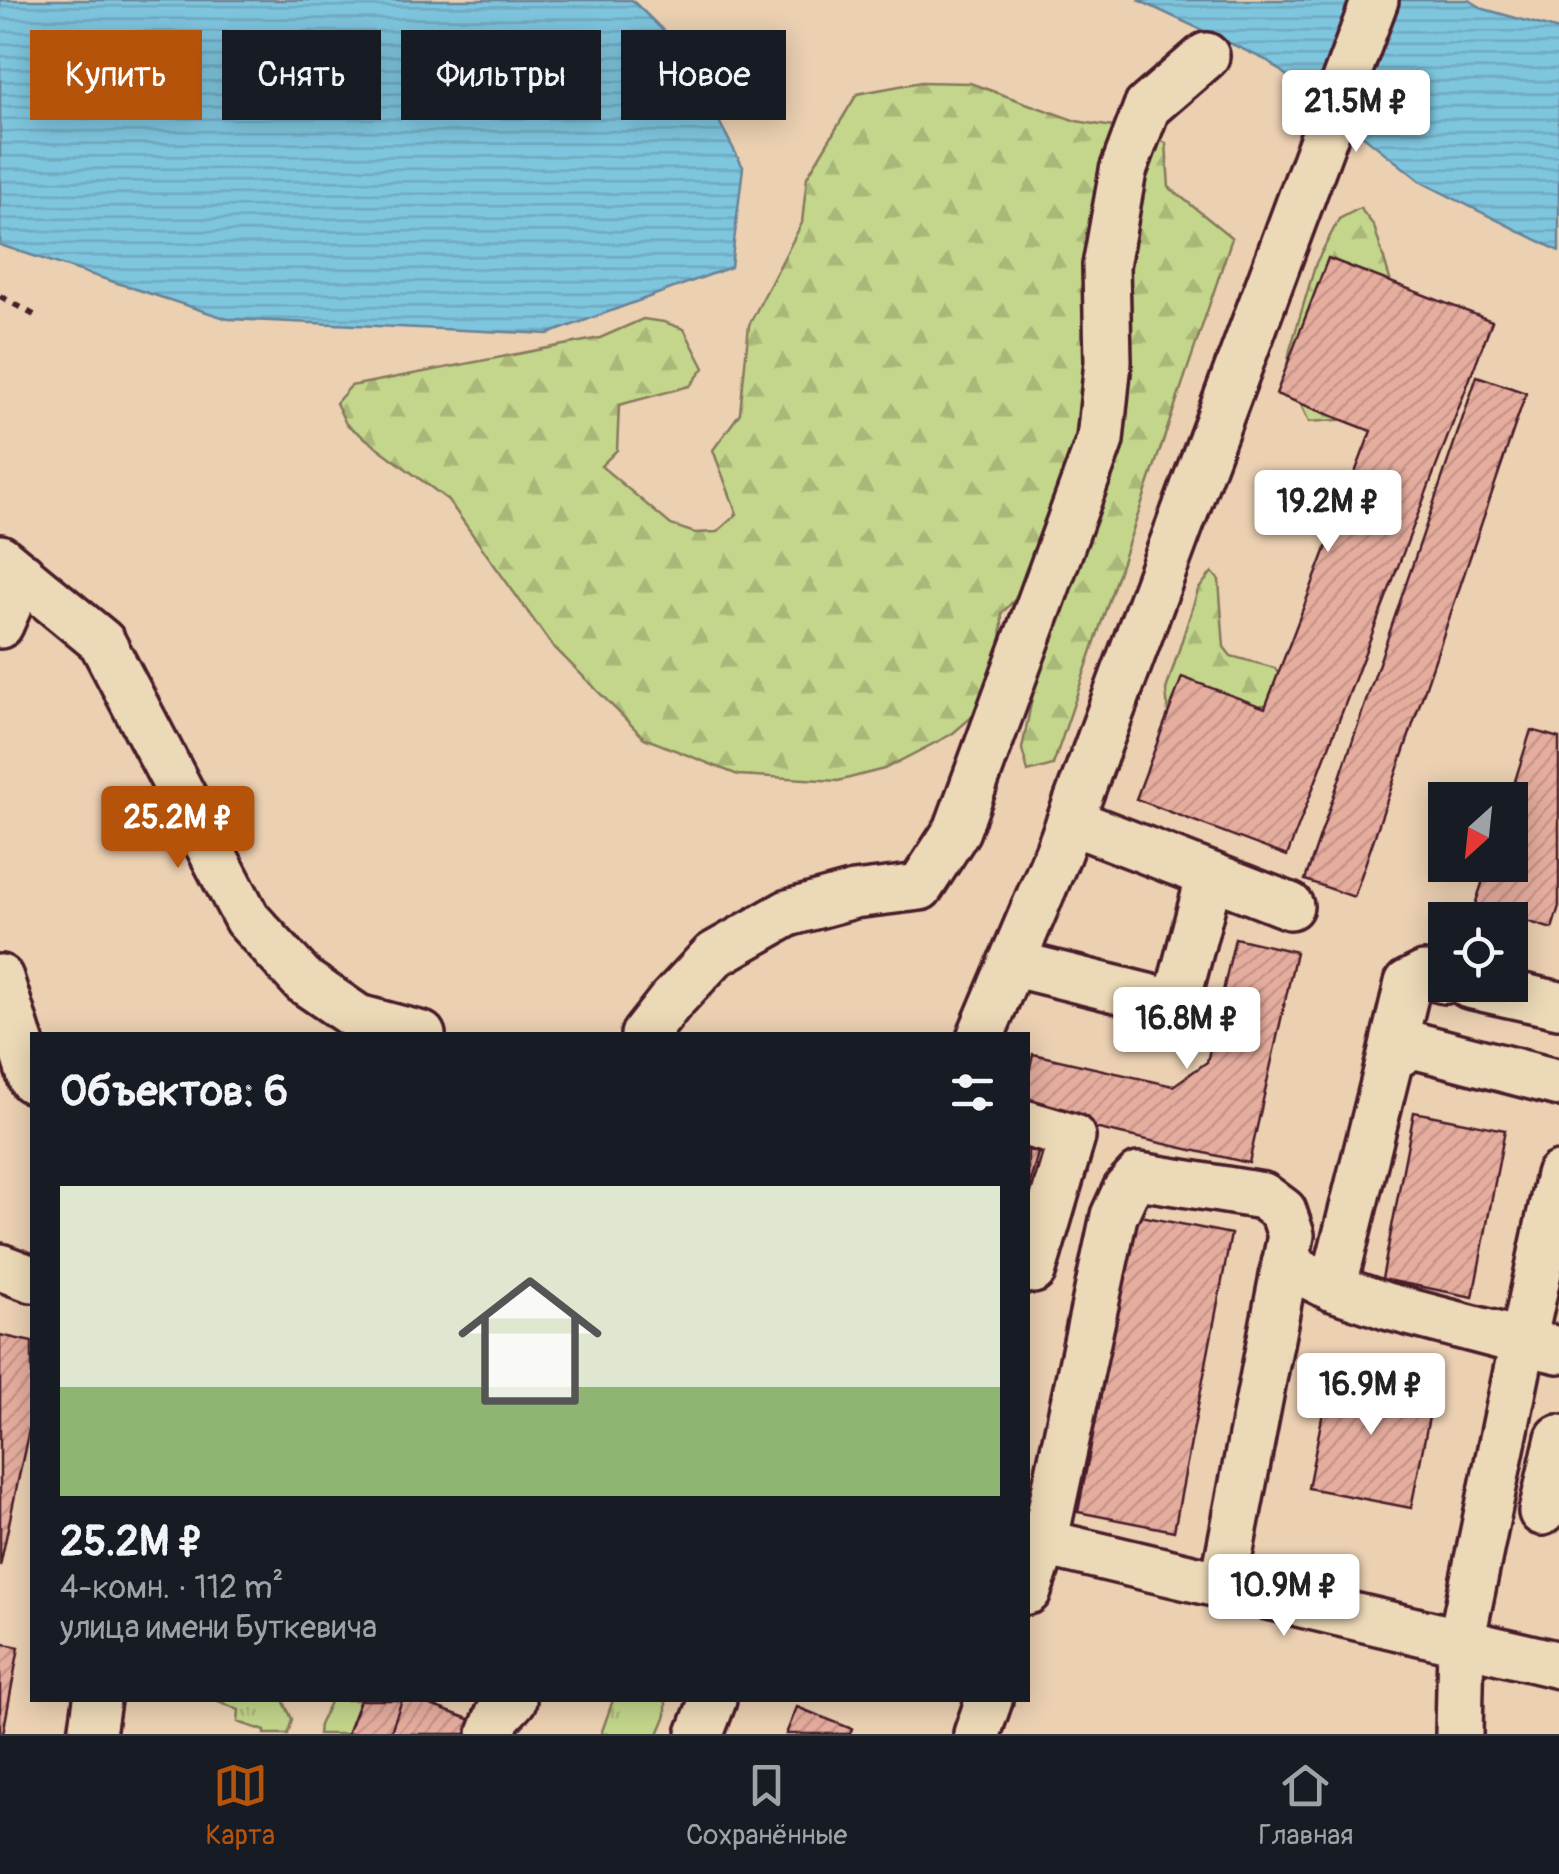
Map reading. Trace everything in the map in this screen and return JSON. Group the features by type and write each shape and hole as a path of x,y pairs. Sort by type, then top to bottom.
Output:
{"street":[{"path":"981,1032 1070,821 1374,0"},
{"path":"646,1032 714,955 788,913 854,894 920,888 957,830 1100,440 1108,362 1106,266 1123,171 1147,107 1206,56"},
{"path":"0,625 11,567 102,642 247,919 304,981 358,1018 411,1032"},
{"path":"1070,821 1290,906"},
{"path":"1011,963 1176,1004 1210,875"},
{"path":"1333,1288 1408,983 1428,976"},
{"path":"0,978 30,1074"},
{"path":"1528,998 1559,1005"},
{"path":"1390,1059 1414,1045 1559,1084"},
{"path":"1030,1125 1072,1137 1030,1269"},
{"path":"1459,1734 1460,1642 1541,1346 1559,1175"},
{"path":"1030,1578 1114,1216 1126,1190 1139,1176 1263,1196 1283,1211 1291,1235 1222,1586"},
{"path":"1285,1264 1333,1288 1386,1306 1541,1346"},
{"path":"0,1267 30,1278"},
{"path":"1542,1512 1559,1438"},
{"path":"1036,1541 1559,1665"},
{"path":"92,1734 97,1702"},
{"path":"491,1734 498,1716 511,1702"},
{"path":"700,1734 712,1702"},
{"path":"977,1734 988,1702"}],"path":[{"path":"0,296 34,315"}],"green space":[{"path":"921,82 970,83 1076,121 1144,132 1166,143 1169,187 1232,238 1053,765 1028,772 1022,749 1049,612 1032,582 1002,613 1001,661 987,704 952,734 884,769 838,781 738,775 644,738 550,643 448,500 346,424 336,403 351,386 600,338 643,319 664,322 684,329 704,368 690,386 619,405 617,450 601,466 671,525 695,533 717,532 737,514 713,450 740,413 749,325 802,223 807,177 857,94"},
{"path":"1360,208 1374,226 1400,313 1379,417 1309,422 1286,373 1290,350 1316,263 1339,219"},
{"path":"1212,572 1219,580 1224,647 1231,656 1275,668 1291,695 1282,703 1201,712 1170,733 1166,690 1198,590"},
{"path":"221,1702 284,1702 292,1719 288,1734 265,1734 238,1722 239,1710"},
{"path":"330,1702 359,1702 347,1734 318,1734"},
{"path":"612,1702 666,1702 666,1715 658,1734 601,1734"}],"water":[{"path":"0,0 632,0 663,30 621,30 621,120 718,120 743,167 731,267 548,334 228,319 0,245"},
{"path":"1138,0 1469,0 1484,9 1559,30 1559,251 1423,183 1268,61"}],"building":[{"path":"1328,258 1492,321 1287,856 1136,799 1182,677 1265,708 1371,431 1276,394"},
{"path":"1477,376 1526,393 1354,897 1305,880"},
{"path":"1531,730 1559,738 1559,906 1552,929 1528,922 1528,902 1476,902 1482,882 1528,882 1528,782 1515,782"},
{"path":"1235,938 1296,952 1249,1163 1030,1113 1033,1054 1173,1086 1207,1062"},
{"path":"1414,1112 1505,1130 1473,1297 1382,1279"},
{"path":"1030,1142 1040,1145 1030,1183"},
{"path":"1136,1215 1231,1234 1174,1531 1078,1512"},
{"path":"0,1335 30,1342 30,1424 0,1566"},
{"path":"1332,1367 1435,1387 1411,1508 1308,1488"},
{"path":"0,1643 19,1647 3,1734 0,1734"},
{"path":"359,1702 401,1702 390,1734 347,1734"},
{"path":"401,1702 422,1702 510,1734 390,1734"},
{"path":"797,1707 852,1729 850,1734 786,1734"}]}
